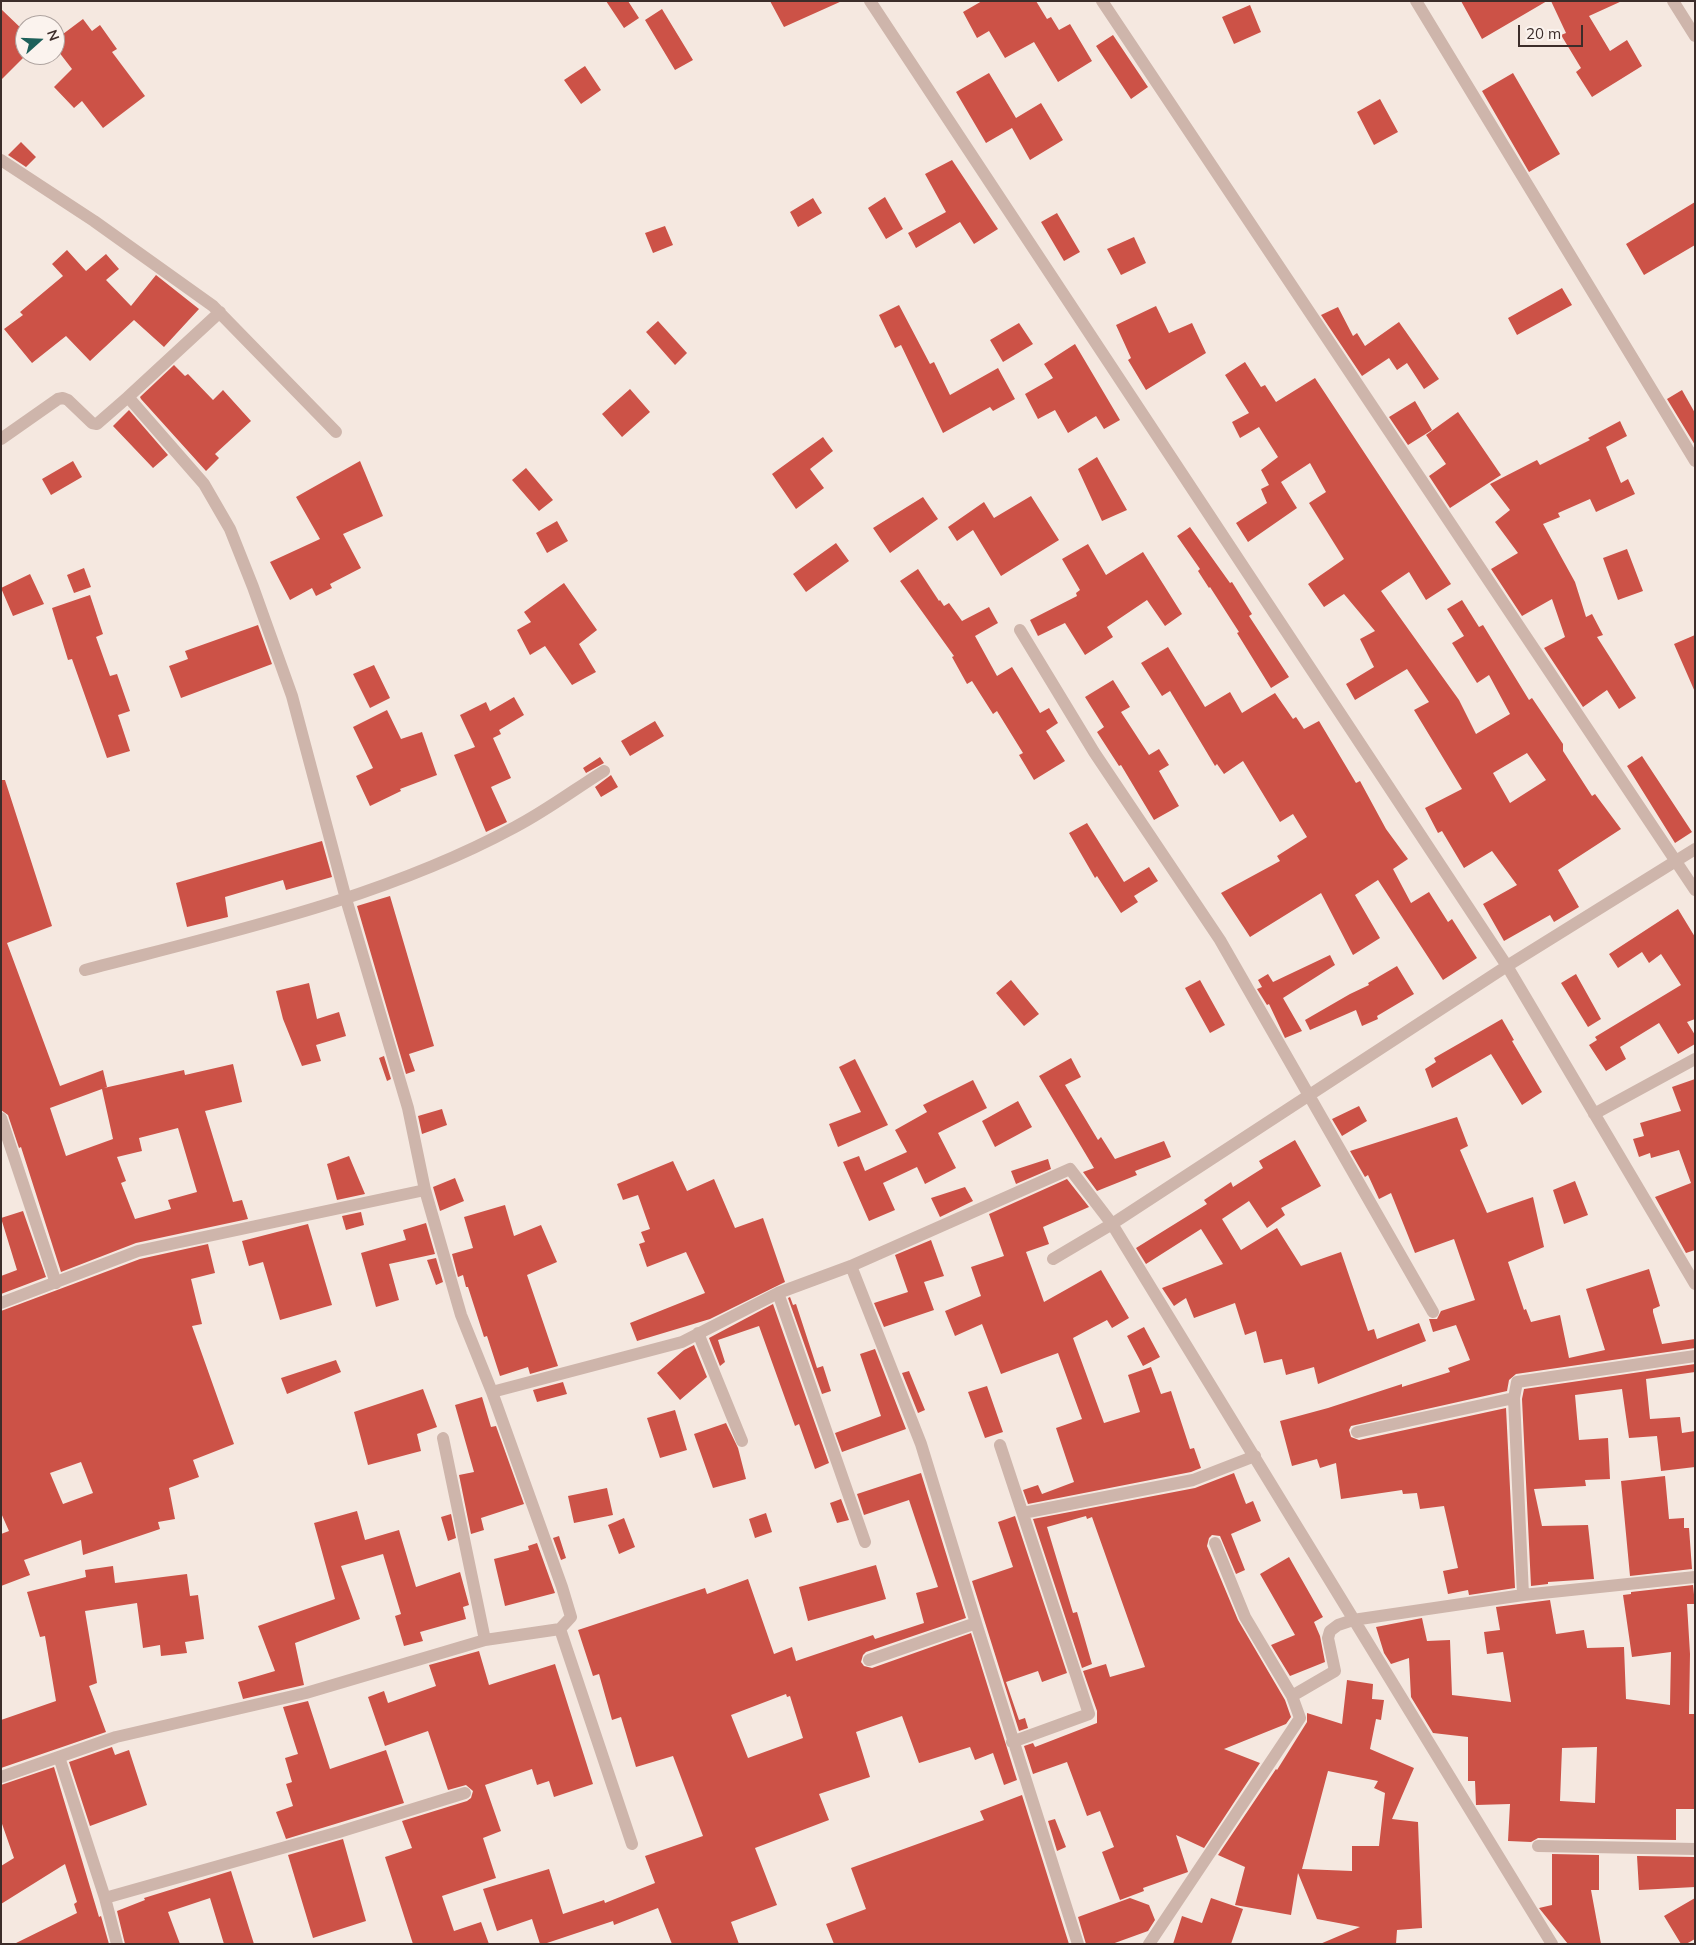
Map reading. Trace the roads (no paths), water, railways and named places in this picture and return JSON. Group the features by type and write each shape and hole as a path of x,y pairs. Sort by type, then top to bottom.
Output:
{"street":[{"path":"870,1 1507,966 1695,1284"},
{"path":"1102,1 1695,890"},
{"path":"1416,1 1695,461"},
{"path":"1673,1 1695,36"},
{"path":"1,160 142,254 220,312 336,432"},
{"path":"1,439 58,399 63,398 68,400 92,423 97,424 220,312"},
{"path":"1,1777 116,1737 306,1692 485,1640 560,1629 571,1617 492,1392 461,1315 426,1190 408,1108 346,899 292,696 230,529 204,484 128,396"},
{"path":"1020,630 1094,752 1220,940 1433,1312"},
{"path":"86,970 280,919 346,899 440,862 515,827 604,771"},
{"path":"1053,1259 1112,1224 1507,966 1695,849"},
{"path":"1594,1114 1695,1059"},
{"path":"1,1118 56,1283"},
{"path":"492,1392 682,1342 778,1293 851,1266 1070,1169 1112,1224 1552,1944"},
{"path":"1,1303 138,1251 426,1190"},
{"path":"851,1266 921,1444 1012,1742 1078,1944"},
{"path":"778,1293 865,1542"},
{"path":"698,1333 742,1441"},
{"path":"1523,1595 1514,1398 1517,1382 1695,1356"},
{"path":"1357,1432 1514,1398"},
{"path":"443,1438 485,1640"},
{"path":"1000,1445 1089,1714 1012,1742"},
{"path":"1023,1513 1194,1480 1255,1456"},
{"path":"1149,1944 1300,1718 1292,1696 1246,1617 1215,1543"},
{"path":"1292,1696 1334,1671 1328,1638 1330,1631 1338,1625 1353,1620 1523,1595 1695,1577"},
{"path":"868,1660 976,1623"},
{"path":"560,1629 632,1844"},
{"path":"59,1757 105,1898 117,1944"},
{"path":"105,1898 339,1832 465,1793"},
{"path":"1538,1846 1695,1849"}]}
